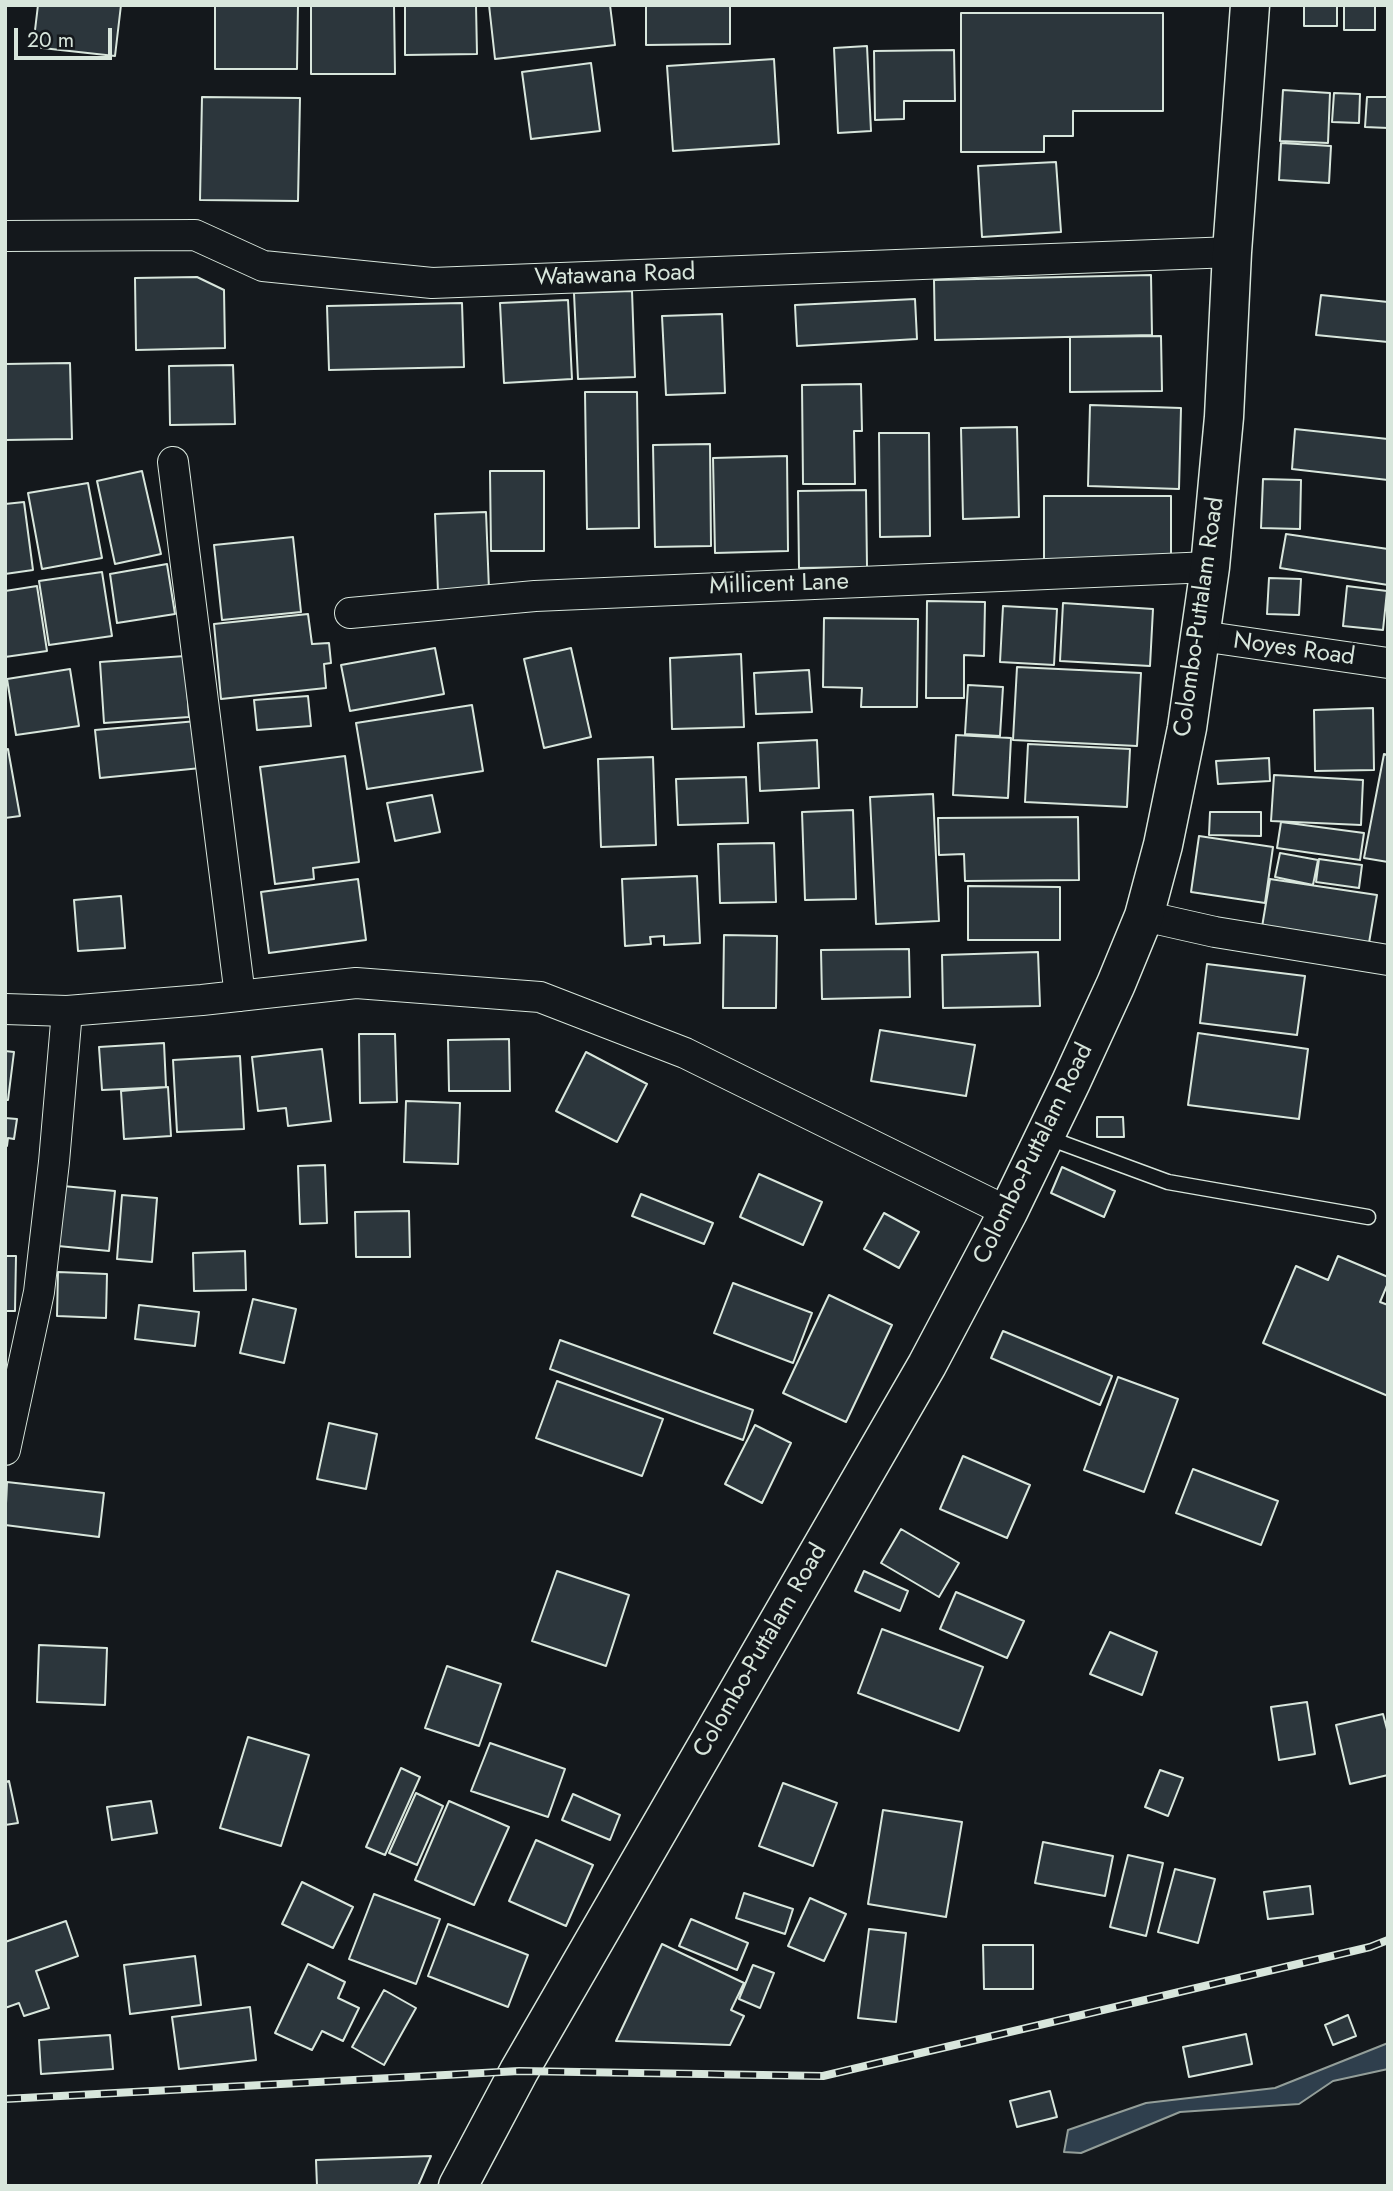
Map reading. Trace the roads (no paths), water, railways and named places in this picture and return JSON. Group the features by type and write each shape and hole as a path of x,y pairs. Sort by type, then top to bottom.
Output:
{"highway":[{"name":"Colombo-Puttalam Road","path":"458,2186 526,2059 927,1365 1008,1212 1116,984 1144,916 1187,728 1210,567 1224,417 1232,253 1250,5"}],"street":[{"name":"Watawana Road","path":"5,236 195,235 263,266 432,283 1232,253"},
{"path":"173,462 240,996"},
{"name":"Millicent Lane","path":"350,612 535,596 1210,567"},
{"name":"Noyes Road","path":"1201,636 1388,663"},
{"path":"1144,916 1215,932 1388,960"},
{"path":"5,1009 67,1011 356,983 540,997 685,1053 1008,1212"},
{"path":"5,1450 39,1292 67,1011"}],"lane":[{"path":"1044,1136 1168,1182 1368,1216"}],"water":[{"path":"1388,2043 1388,2069 1333,2081 1299,2104 1180,2112 1081,2153 1064,2152 1068,2130 1146,2103 1275,2088"}],"railway":[{"path":"5,2099 519,2071 823,2076 1370,1947 1388,1940"}]}
